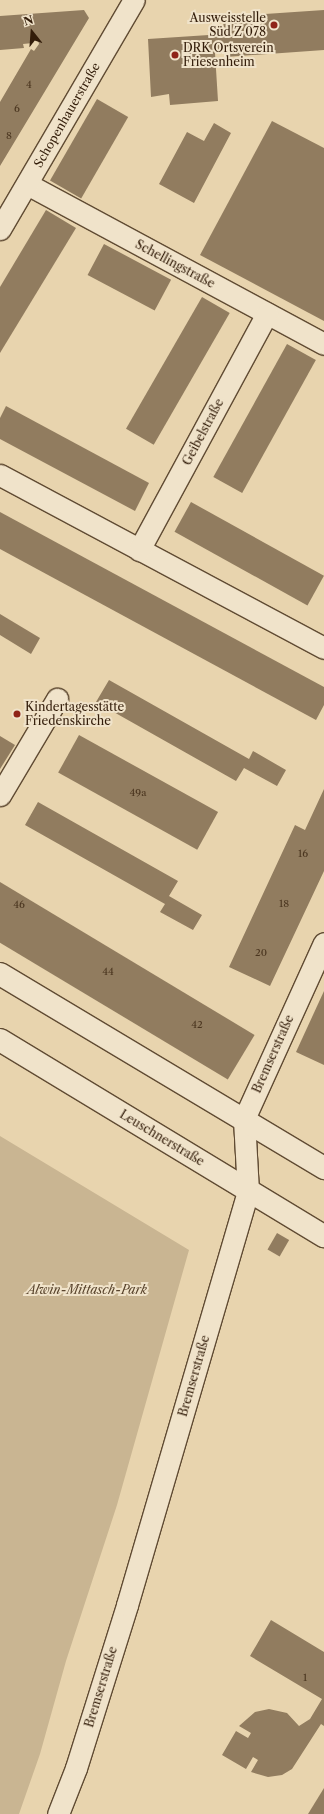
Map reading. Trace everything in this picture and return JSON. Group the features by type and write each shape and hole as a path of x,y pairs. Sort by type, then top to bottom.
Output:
{"street":[{"name":"Schopenhauerstraße","path":"0,230 134,0"},
{"name":"Schellingstraße","path":"27,184 324,344"},
{"name":"Geibelstraße","path":"139,550 267,314"},
{"path":"0,475 324,648"},
{"path":"0,795 57,699"},
{"name":"Bremserstraße","path":"58,1814 76,1768 127,1605 248,1191 244,1119 324,943"},
{"path":"0,974 324,1168"},
{"name":"Leuschnerstraße","path":"0,1040 324,1236"}],"green space":[{"name":"Alwin-Mittasch-Park","path":"0,1136 189,1250 117,1505 66,1661 40,1754 19,1814 0,1814"}],"building":[{"path":"84,10 89,18 0,166 0,102 31,49 34,51 39,44 38,40 35,40 33,43 23,44 24,48 0,50 0,16"},
{"path":"324,10 324,50 225,57 225,53 215,53 218,101 170,105 169,94 151,97 148,39 224,34 223,17"},
{"path":"97,99 128,117 81,198 50,180"},
{"path":"272,121 324,148 324,321 200,255"},
{"path":"214,123 231,133 194,203 159,184 187,132 204,141"},
{"path":"46,210 76,228 0,353 0,287"},
{"path":"104,244 171,280 155,311 88,275"},
{"path":"202,297 230,313 154,445 126,429"},
{"path":"287,344 316,360 242,493 213,477"},
{"path":"6,406 149,483 135,511 0,439 0,418"},
{"path":"191,502 324,576 307,605 175,532"},
{"path":"0,512 324,687 324,705 316,720 0,549"},
{"path":"0,614 40,638 31,654 0,635"},
{"path":"109,680 249,759 253,751 286,770 277,786 244,768 236,781 96,702"},
{"path":"79,735 218,812 197,850 58,773"},
{"path":"0,736 15,745 0,769"},
{"path":"324,789 324,871 270,986 229,967 295,825 305,830"},
{"path":"38,802 178,881 169,896 202,915 193,930 160,912 165,904 25,825"},
{"path":"0,882 255,1035 228,1080 0,943"},
{"path":"324,991 324,1065 296,1052"},
{"path":"277,1233 289,1240 280,1256 268,1249"},
{"path":"271,1620 324,1652 324,1726 321,1724 292,1769 282,1775 268,1777 251,1772 258,1760 253,1757 246,1769 222,1755 236,1731 248,1738 251,1733 239,1726 255,1712 269,1709 287,1713 299,1726 310,1719 322,1699 250,1656"},
{"path":"324,1788 324,1814 308,1814"}],"place":[{"name":"Ausweisstelle Süd Z 078","path":"274,25"},
{"name":"DRK Ortsverein Friesenheim","path":"175,55"},
{"name":"Kindertagesstätte Friedenskirche","path":"17,714"}]}
